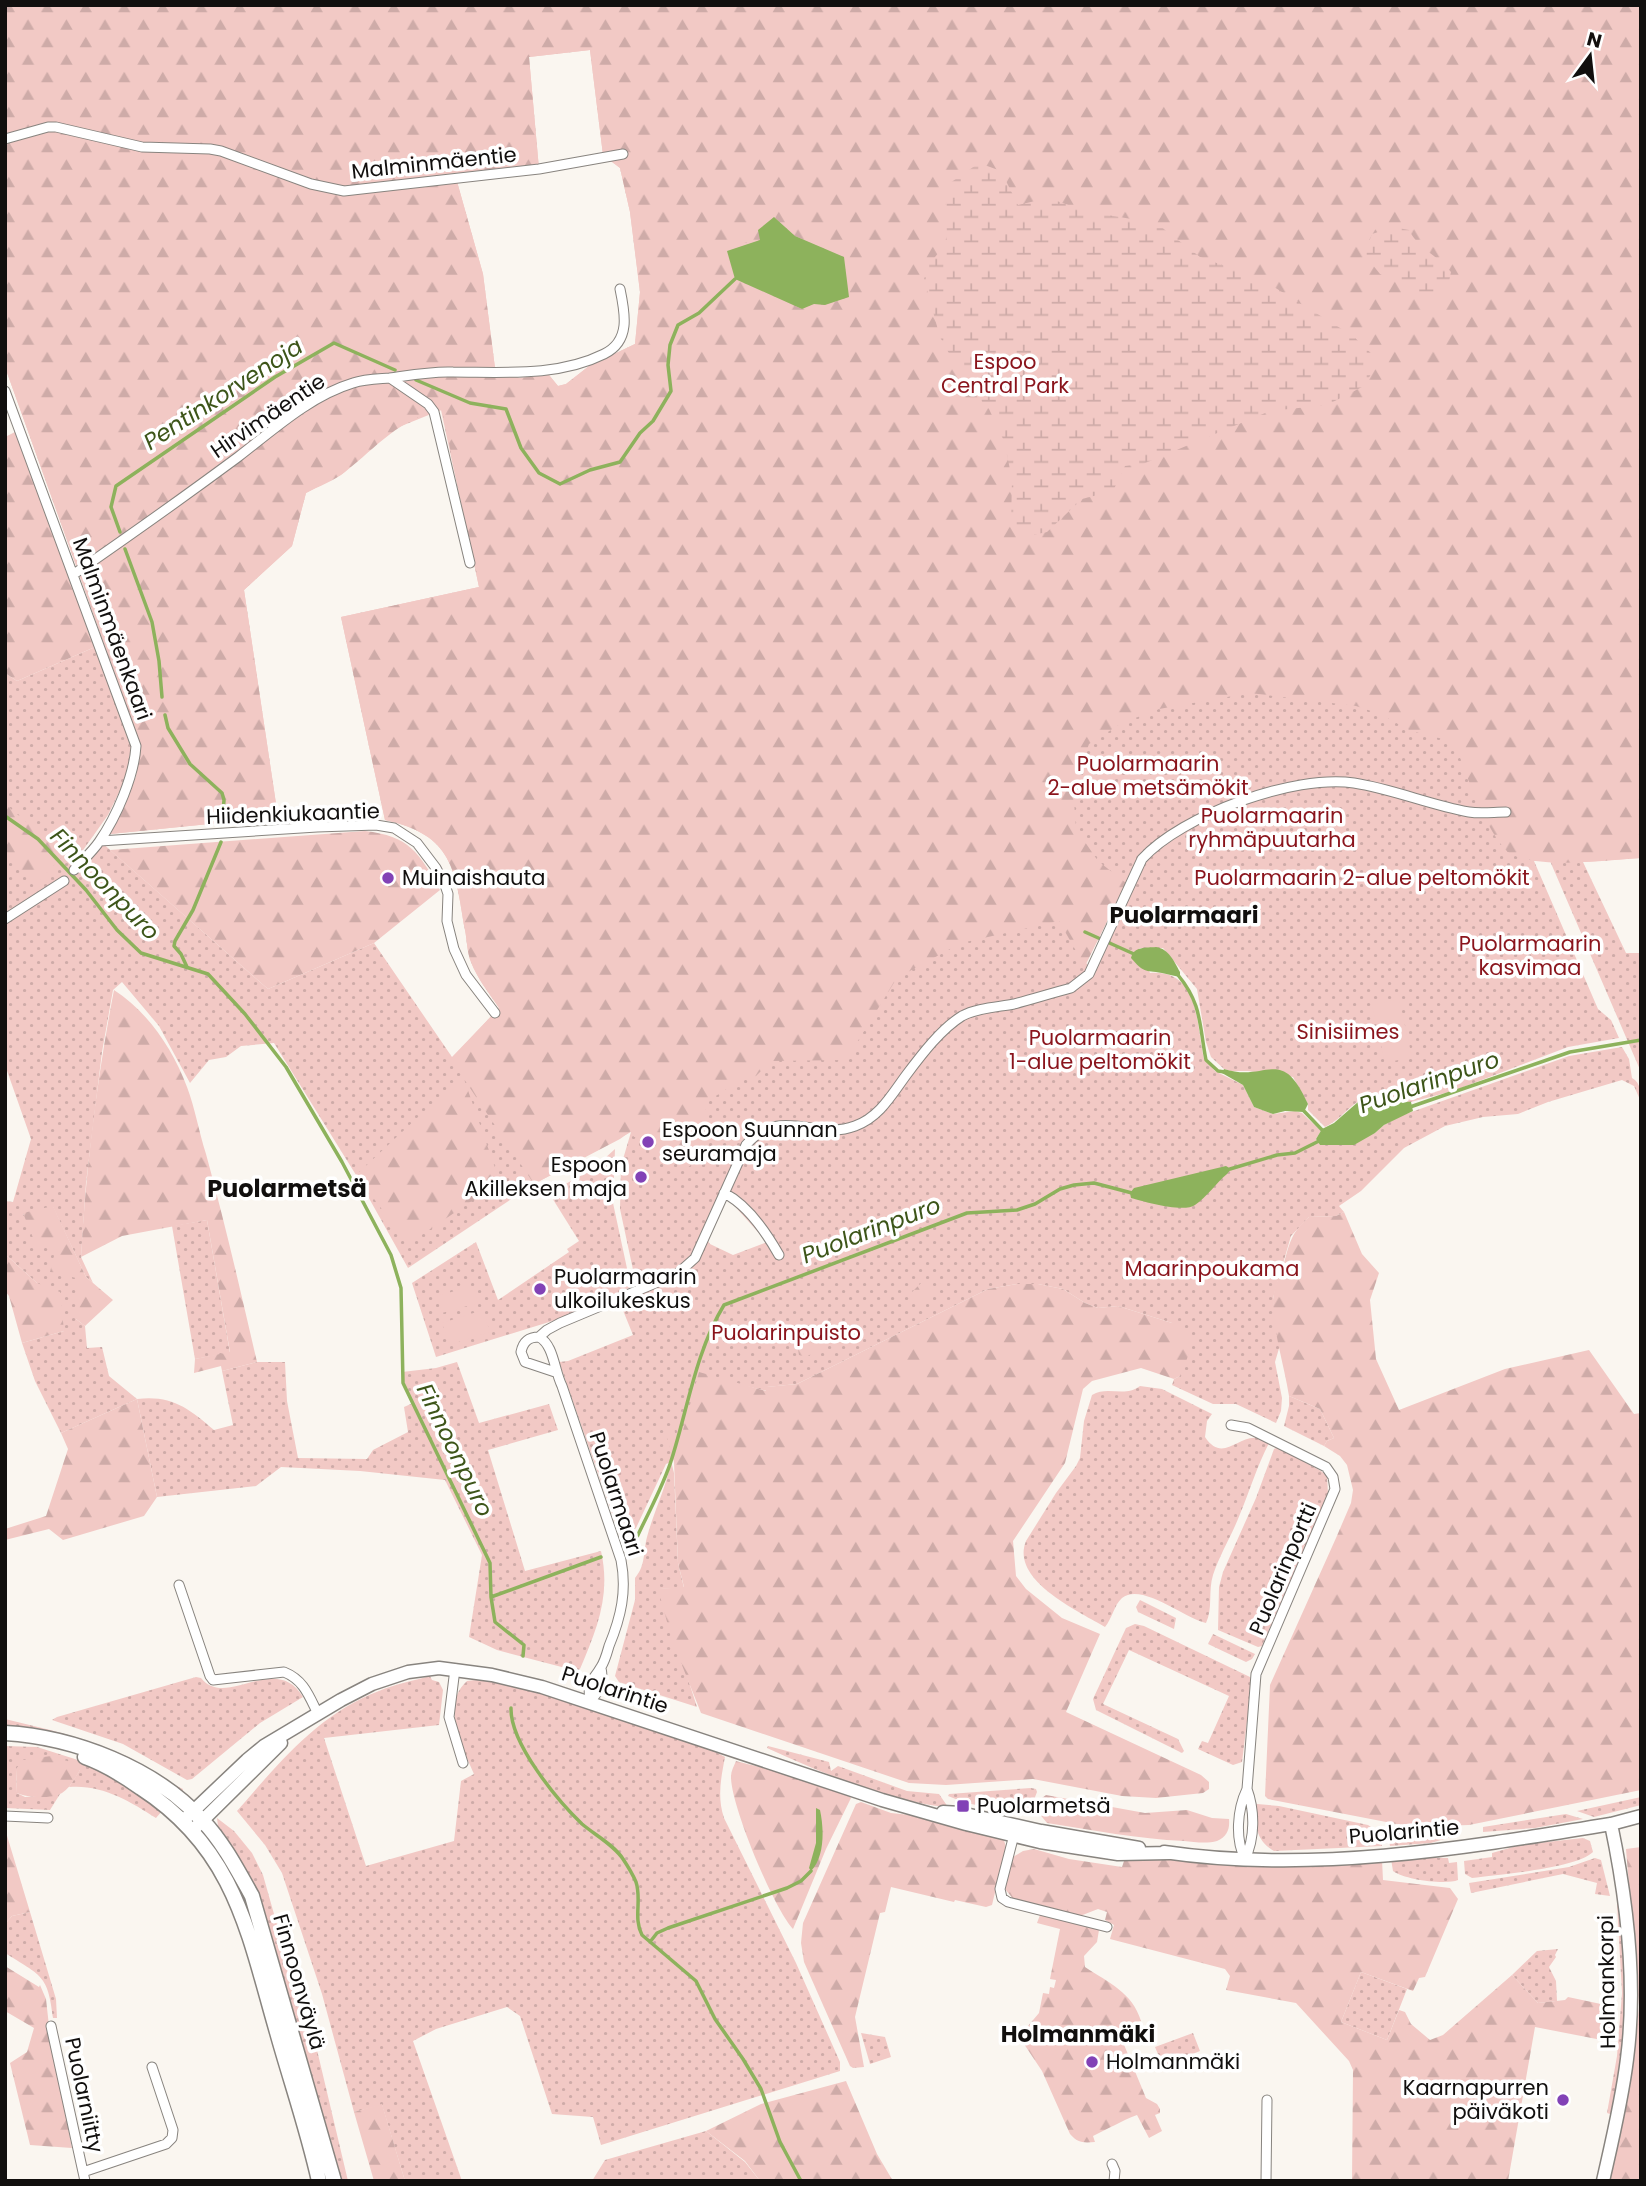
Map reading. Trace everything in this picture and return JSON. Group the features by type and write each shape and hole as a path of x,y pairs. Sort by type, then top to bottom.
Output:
{"main road":[{"name":"Puolarintie","path":"193,1820 292,1729 372,1684 408,1672 439,1668 517,1681 590,1701 882,1800 1118,1854 1169,1853 1245,1859 1414,1853 1611,1824 1641,1816"},
{"path":"5,1733 41,1738 99,1754 152,1780 193,1820"},
{"path":"5,1742 44,1745 90,1759 193,1820"},
{"name":"Finnoonväylä","path":"193,1820 241,1911 320,2181"},
{"name":"Finnoonväylä","path":"193,1820 233,1861 252,1896 334,2181"},
{"name":"Holmankorpi","path":"1603,2181 1627,2060 1631,1995 1625,1897 1611,1824"}],"street":[{"name":"Malminmäentie","path":"5,139 56,127 142,147 210,149 311,184 344,191 539,169 623,154"},
{"name":"Hirvimäentie","path":"74,574 331,391 356,382 389,378 451,372 501,374 558,368 603,355 616,347 623,333 625,318 620,289"},
{"path":"389,378 428,404 434,412 470,563"},
{"name":"Malminmäenkaari","path":"5,391 136,746 135,766 126,790 100,841 74,870"},
{"path":"555,1373 529,1366 522,1358 521,1352 525,1342 539,1337 547,1329 560,1323 677,1274 695,1258 746,1145 754,1135 765,1128 786,1124 854,1127 878,1112 913,1066 948,1027 965,1014 1071,988 1089,974 1142,859 1153,847 1177,830 1206,816 1276,790 1319,782 1353,783 1471,812 1506,812"},
{"name":"Hiidenkiukaantie","path":"100,841 317,827 376,825 394,828 417,843 445,885 448,894 447,921 454,949 466,975 495,1013"},
{"path":"5,919 64,881"},
{"path":"724,1193 733,1197 746,1210 768,1235 779,1255"},
{"name":"Puolarmaari","path":"539,1337 550,1346 555,1373 562,1385 623,1567 622,1610 601,1668 603,1679 599,1692 590,1701"},
{"name":"Puolarinportti","path":"1231,1425 1248,1428 1326,1467 1333,1477 1335,1489 1256,1674 1247,1789 1252,1803 1251,1845 1245,1859"},
{"path":"178,1585 213,1680 284,1672 295,1676 305,1687 318,1714"},
{"path":"455,1669 449,1717 464,1763"},
{"path":"5,1815 48,1818"},
{"path":"1016,1831 1000,1889 1002,1898 1008,1902 1107,1927"},
{"name":"Puolarniitty","path":"51,2026 84,2176"},
{"path":"84,2176 166,2144 172,2138 173,2130 152,2067"},
{"path":"1266,2100 1266,2181"},
{"path":"1112,2164 1115,2171 1114,2181"}],"green space":[{"name":"Espoo Central Park","path":"5,5 1641,5 1641,858 1583,862 1626,953 1641,953 1641,1072 1550,861 1534,861 1598,1009 1611,1020 1619,1038 1568,1047 1453,1091 1411,1102 1369,1098 1356,1103 1325,1127 1308,1110 1308,1104 1293,1077 1231,1071 1224,1069 1211,1057 1197,989 1163,948 1139,948 1150,973 1166,974 1187,989 1197,1015 1204,1059 1215,1071 1243,1085 1254,1107 1273,1114 1295,1111 1302,1113 1321,1131 1316,1139 1320,1145 1375,1133 1403,1115 1569,1056 1622,1047 1629,1059 1632,1078 1640,1088 1641,1102 1634,1086 1622,1080 1518,1114 1483,1117 1445,1126 1404,1148 1361,1191 1339,1206 1344,1212 1336,1216 1309,1217 1291,1236 1273,1298 1280,1345 1275,1362 1282,1398 1276,1423 1236,1404 1213,1404 1172,1385 1174,1379 1180,1376 1172,1323 1118,1306 1098,1308 1063,1289 1038,1284 988,1289 797,1384 767,1387 767,1391 737,1384 682,1435 670,1461 671,1461 674,1473 678,1563 684,1588 659,1589 697,1707 619,1682 615,1676 635,1600 635,1578 643,1563 647,1537 671,1462 666,1464 636,1528 622,1542 559,1362 568,1361 633,1335 620,1303 638,1293 620,1209 621,1166 631,1132 534,1184 408,1268 356,1175 274,1043 241,1046 226,1057 209,1060 190,1083 159,1026 122,982 113,990 102,1052 86,1183 81,1257 93,1283 86,1277 53,1207 23,1214 57,1244 76,1278 76,1319 85,1326 87,1348 102,1347 109,1376 137,1399 61,1433 35,1381 22,1343 64,1331 37,1283 5,1254 5,1201 13,1202 31,1139 5,1065 5,673 17,681 95,647 131,747 127,776 108,815 71,867 72,872 100,841 268,989 374,943 452,1057 499,1008 471,962 458,889 447,858 438,845 425,835 385,820 341,617 479,587 441,410 394,429 342,474 306,493 292,546 244,590 278,817 110,834 136,777 141,747 5,367","holes":["590,50 603,155 620,168 630,212 640,292 635,344 589,366 566,384 558,386 549,375 519,378 495,368 483,274 456,178 539,169 529,57","1126,883 1135,886 1095,972 1086,963","717,1197 731,1202 767,1242 733,1255 710,1244 703,1234"]},
{"name":"Espoo Central Park","path":"5,5 1641,5 1641,858 1558,863 1513,855 1504,849 1487,821 1455,742 1411,731 1380,714 1356,706 1250,693 1159,709 1122,723 1089,744 1073,787 1076,829 1098,861 1126,883 1086,964 1059,921 961,943 897,978 846,1060 771,1061 756,1076 742,1079 705,1103 708,1140 704,1154 686,1169 664,1154 660,1134 634,1137 631,1131 534,1184 464,1079 500,1182 408,1244 356,1175 462,1076 452,1058 499,1008 471,962 458,889 447,858 438,845 425,835 385,820 341,617 479,587 442,410 401,427 341,475 306,493 292,546 244,590 278,817 110,834 136,777 141,747 5,367","holes":["590,50 603,155 620,168 630,212 640,292 635,344 589,366 566,384 558,386 549,375 519,378 495,368 483,274 456,178 539,169 529,57","774,217 795,236 844,257 849,297 802,309 735,279 744,243 760,240"]},
{"path":"979,163 1001,171 1018,205 1048,198 1089,212 1156,223 1200,257 1261,279 1353,336 1375,357 1370,376 1362,387 1327,405 1270,411 1143,464 1125,466 1113,491 1082,499 1047,532 1023,537 1011,525 1012,479 1004,441 989,409 967,386 940,337 924,279 929,264 947,243 945,209 950,183"},
{"path":"1393,227 1409,230 1417,241 1451,272 1447,291 1431,302 1400,281 1380,274 1364,254 1372,234"},
{"path":"15,432 95,647 17,681 5,673 5,437"},
{"path":"5,804 36,830 73,846 34,886 5,850"},
{"path":"365,831 392,837 411,848 426,865 440,890 374,943 268,989 110,850"},
{"path":"114,990 137,1009 158,1032 187,1087 220,1206 257,1362 222,1371 221,1366 194,1373 195,1359 230,1352 207,1220 122,1236 81,1257 93,1123"},
{"path":"1399,999 1412,1057 1385,1063 1372,1005"},
{"path":"615,1149 613,1203 631,1287 562,1318 436,1357 412,1283 476,1242 498,1300 569,1252 567,1249 579,1241 549,1193 593,1169"},
{"path":"53,1206 86,1277 113,1300 85,1326 76,1319 76,1278 50,1272 57,1244 36,1245 23,1213"},
{"path":"1344,1212 1362,1254 1379,1273 1370,1300 1376,1359 1399,1410 1505,1369 1589,1350 1634,1414 1641,1413 1641,1790 1469,1825 1412,1827 1268,1799 1265,1796 1270,1685 1351,1503 1353,1490 1347,1465 1340,1456 1324,1446 1334,1438 1320,1409 1289,1396 1273,1300 1290,1243 1298,1228 1309,1217 1336,1216"},
{"path":"207,1220 230,1353 195,1359 172,1226"},
{"path":"5,1254 37,1283 60,1292 64,1331 22,1343 9,1296 5,1291"},
{"path":"925,1279 931,1280 934,1288 929,1301 924,1302 910,1294"},
{"path":"1038,1284 1063,1289 1098,1308 1118,1306 1172,1323 1195,1339 1180,1376 1174,1379 1141,1368 1092,1381 1083,1389 1065,1463 1013,1541 1016,1576 1026,1589 1062,1618 1100,1634 1066,1712 1201,1775 1209,1782 1209,1789 1203,1793 1156,1798 1122,1796 1033,1779 946,1785 909,1783 701,1713 672,1640 658,1589 684,1587 678,1563 674,1462 665,1431 671,1425 674,1426 675,1433 682,1434 699,1372 766,1391 766,1387 797,1384 988,1289"},
{"path":"473,1286 478,1303 442,1313 437,1296"},
{"path":"483,1310 490,1332 449,1345 442,1323"},
{"path":"819,1337 824,1339 825,1346 806,1357 799,1355 798,1349 807,1340"},
{"path":"257,1362 285,1362 287,1401 298,1458 367,1459 373,1450 408,1432 404,1407 413,1403 403,1383 402,1372 436,1368 457,1362 479,1423 549,1404 558,1430 488,1450 525,1571 601,1551 604,1582 597,1626 577,1671 497,1650 469,1637 482,1555 445,1480 360,1471 281,1467 256,1486 157,1497 137,1399 170,1401 196,1415 214,1430 233,1425 222,1371"},
{"path":"1140,1386 1162,1389 1212,1414 1207,1421 1205,1437 1218,1448 1251,1438 1259,1438 1269,1443 1213,1575 1206,1623 1152,1598 1130,1594 1119,1601 1105,1627 1049,1593 1028,1569 1024,1555 1026,1541 1080,1458 1084,1421 1092,1395 1104,1391 1128,1391"},
{"path":"1289,1396 1320,1409 1334,1438 1324,1446 1284,1426"},
{"path":"137,1399 157,1497 144,1516 63,1540 49,1529 5,1540 5,1529 46,1516 68,1449 61,1433"},
{"path":"1278,1447 1327,1476 1328,1494 1262,1646 1258,1647 1218,1630 1219,1587 1274,1449"},
{"path":"1140,1600 1176,1618 1174,1629 1138,1612 1136,1607"},
{"path":"1135,1624 1250,1677 1252,1681 1242,1762 1233,1765 1198,1749 1202,1741 1208,1743 1229,1696 1129,1650 1103,1704 1178,1739 1184,1751 1182,1753 1096,1710 1093,1699 1126,1628"},
{"path":"1213,1634 1255,1654 1246,1662 1208,1644"},
{"path":"430,1676 432,1680 439,1682 443,1690 439,1725 324,1738 366,1866 454,1841 461,1781 474,1774 456,1727 454,1714 459,1691 467,1681 493,1681 518,1687 714,1751 725,1757 720,1795 724,1818 796,1963 840,2062 840,2071 601,2145 593,2117 552,2114 520,2016 507,2007 436,2029 413,2041 462,2181 405,2181 382,2105 354,2112 322,1994 282,1873 265,1845 237,1811 300,1742 337,1713 385,1689"},
{"path":"196,1677 211,1686 224,1688 265,1679 279,1679 292,1684 303,1697 260,1723 192,1779 187,1780 123,1744 52,1720 57,1717"},
{"path":"5,1719 112,1750 183,1789 182,1793 145,1771 5,1729"},
{"path":"5,1746 37,1747 97,1766 162,1811 156,1818 104,1791 69,1787 80,1770 16,1769 17,1793 25,1797 60,1794 50,1810 5,1808"},
{"path":"768,1746 829,1762 831,1771 838,1766 907,1791 939,1794 948,1807 904,1799 856,1785 787,1757 767,1748"},
{"path":"51,1756 77,1764 80,1770 72,1783 62,1793 46,1797 17,1793 16,1769 23,1760"},
{"path":"736,1761 831,1786 851,1798 826,1849 793,1929 775,1901 745,1831 733,1790 731,1774"},
{"path":"1031,1788 1037,1792 1028,1815 966,1803 948,1796 949,1794"},
{"path":"1046,1795 1145,1813 1187,1810 1212,1818 1229,1819 1229,1826 1220,1839 1205,1843 1047,1823 1038,1812 1042,1798"},
{"path":"1641,1797 1641,1805 1594,1817 1577,1811"},
{"path":"861,1802 891,1813 919,1816 1003,1837 1006,1847 992,1905 986,1907 955,1900 954,1902 891,1887 885,1912 880,1913 855,2017 864,2067 853,2068 804,1962 801,1943 803,1923 856,1804"},
{"path":"1257,1804 1279,1806 1368,1825 1377,1831 1382,1846 1274,1851 1263,1842 1258,1832 1255,1812"},
{"path":"1566,1814 1583,1819 1535,1828 1483,1832 1483,1827"},
{"path":"217,1818 234,1831 252,1853 263,1875 294,1985 313,2033 348,2181 341,2181 257,1892 218,1826"},
{"path":"5,1829 30,1912 12,1916 5,1924"},
{"path":"1396,1830 1426,1833 1453,1831 1454,1836 1431,1843 1390,1846 1388,1834"},
{"path":"1583,1838 1590,1841 1593,1852 1570,1863 1472,1878 1465,1874 1464,1861 1492,1857 1492,1853 1520,1845"},
{"path":"1641,1847 1641,2181 1610,2181 1631,2076 1639,2007 1626,1849"},
{"path":"1034,1849 1069,1859 1122,1867 1124,1861 1161,1859 1231,1865 1382,1860 1383,1880 1450,1888 1458,1899 1425,1977 1419,1978 1413,1991 1361,1972 1341,2022 1387,2040 1399,2010 1405,2012 1411,2024 1430,2040 1443,2035 1512,1975 1538,2003 1565,2000 1568,1997 1615,2007 1612,2042 1535,2027 1508,2181 1352,2181 1353,2070 1349,2061 1296,2003 1226,1990 1230,1976 1225,1969 1110,1939 1114,1925 1105,1920 1107,1912 1098,1909 1080,1916 1014,1900 1005,1889 1013,1857"},
{"path":"1448,1858 1449,1863 1457,1862 1458,1880 1426,1881 1393,1871 1391,1859"},
{"path":"1595,1858 1601,1860 1610,1896 1595,1894 1597,1883 1563,1874 1471,1893 1469,1883 1569,1867"},
{"path":"1617,1904 1622,1904 1624,1918 1626,2027 1614,2110 1610,2114 1607,2113 1617,2056 1622,1993"},
{"path":"30,1912 56,1999 57,2018 53,2018 48,1993 41,1978 5,1953 5,1924 12,1916"},
{"path":"1040,1915 1099,1930 1097,1942 1084,1956 1085,1967 1126,1995 1141,2021 1122,2029 1120,2035 1146,2098 1160,2109 1160,2113 1155,2115 1162,2131 1149,2138 1137,2115 1093,2136 1095,2142 1078,2141 1070,2134 1042,2071 1020,2038 1027,2037 1028,2026 1039,2013 1043,1993 1049,1994 1050,1987 1054,1988 1056,1980 1050,1979 1060,1929 1037,1923"},
{"path":"1558,1949 1549,1967 1556,1981 1557,2001 1538,2003 1512,1975 1537,1951"},
{"path":"5,1966 39,1987 40,1985 46,1999 72,2148 30,2145 10,2063 27,2052 34,2028 5,2011"},
{"path":"1361,1972 1407,1989 1387,2040 1341,2022"},
{"path":"861,2033 885,2037 891,2057 870,2064"},
{"path":"1193,2033 1200,2051 1163,2066 1155,2047"},
{"path":"846,2081 877,2154 893,2181 760,2181 745,2161 706,2131 761,2104"},
{"path":"382,2104 405,2181 374,2181 354,2112"},
{"path":"706,2131 745,2162 760,2181 592,2181 605,2160"}],"shaded area":[{"path":"774,217 795,236 844,257 849,297 802,309 735,279 727,251 760,240 758,230"},
{"path":"1156,947 1171,956 1180,977 1145,970 1131,958 1135,951"},
{"path":"1224,1069 1239,1072 1281,1070 1290,1075 1308,1104 1304,1112 1285,1111 1273,1114 1254,1107 1243,1085 1222,1073"},
{"path":"1370,1098 1411,1102 1413,1111 1384,1125 1354,1145 1320,1145 1316,1139 1322,1129 1334,1123 1358,1102"},
{"path":"1226,1166 1231,1169 1227,1174 1199,1202 1190,1207 1164,1206 1131,1198 1130,1193 1134,1188"},
{"path":"816,1808 820,1810 823,1834 819,1858 811,1871 809,1868 816,1843"}],"waterway":[{"name":"Pentinkorvenoja","path":"416,380 470,403 506,409 521,448 539,473 560,484 590,470 620,462 640,433 653,421 671,391 668,365 670,345 678,325 699,313 735,279"},
{"name":"Pentinkorvenoja","path":"120,532 111,507 116,486 275,377 334,343 395,370"},
{"name":"Pentinkorvenoja","path":"125,549 152,622 162,697"},
{"name":"Pentinkorvenoja","path":"165,715 168,728 190,764 222,793 222,825"},
{"name":"Finnoonpuro","path":"5,816 38,839 86,890 117,930 141,953 208,974 245,1014 286,1067 342,1162 391,1255 401,1288 403,1383 490,1563 495,1622 524,1645 523,1656"},
{"name":"Pentinkorvenoja","path":"187,967 174,946 175,941 193,910 221,842"},
{"path":"1085,932 1134,954"},
{"path":"1178,975 1196,1005 1206,1060 1218,1071 1225,1072"},
{"name":"Puolarinpuro","path":"1410,1107 1570,1052 1641,1040"},
{"path":"1303,1110 1324,1132"},
{"name":"Puolarinpuro","path":"1230,1169 1277,1155 1295,1153 1321,1140"},
{"name":"Puolarinpuro","path":"628,1546 637,1537 665,1478 699,1360 724,1305 967,1213 1017,1210 1074,1185 1094,1183 1132,1193"},
{"name":"Puolarinpuro","path":"491,1597 601,1557"},
{"name":"Finnoonpuro","path":"511,1708 518,1738 548,1786 582,1824 615,1849 626,1864 638,1889 638,1922 642,1935 696,1981 715,2019 761,2089 780,2142 801,2181"},
{"path":"650,1942 657,1933 668,1928 787,1888 801,1881 811,1871"}],"place":[{"name":"Muinaishauta","path":"388,878"},
{"name":"Espoon Suunnan seuramaja","path":"648,1142"},
{"name":"Espoon Akilleksen maja","path":"641,1177"},
{"name":"Puolarmaarin ulkoilukeskus","path":"540,1289"},
{"name":"Puolarmetsä","path":"963,1806"},
{"name":"Holmanmäki","path":"1092,2062"},
{"name":"Kaarnapurren päiväkoti","path":"1563,2100"}],"district":[{"name":"Puolarmaari","path":"1184,915"},
{"name":"Puolarmetsä","path":"287,1189"},
{"name":"Holmanmäki","path":"1078,2034"}],"park label":[{"name":"Puolarmaarin 2-alue metsämökit","path":"1148,776"},
{"name":"Puolarmaarin ryhmäpuutarha","path":"1272,828"},
{"name":"Puolarmaarin 2-alue peltomökit","path":"1362,878"},
{"name":"Puolarmaarin kasvimaa","path":"1530,956"},
{"name":"Sinisiimes","path":"1348,1032"},
{"name":"Puolarmaarin 1-alue peltomökit","path":"1100,1050"},
{"name":"Maarinpoukama","path":"1212,1269"},
{"name":"Puolarinpuisto","path":"786,1333"}]}
